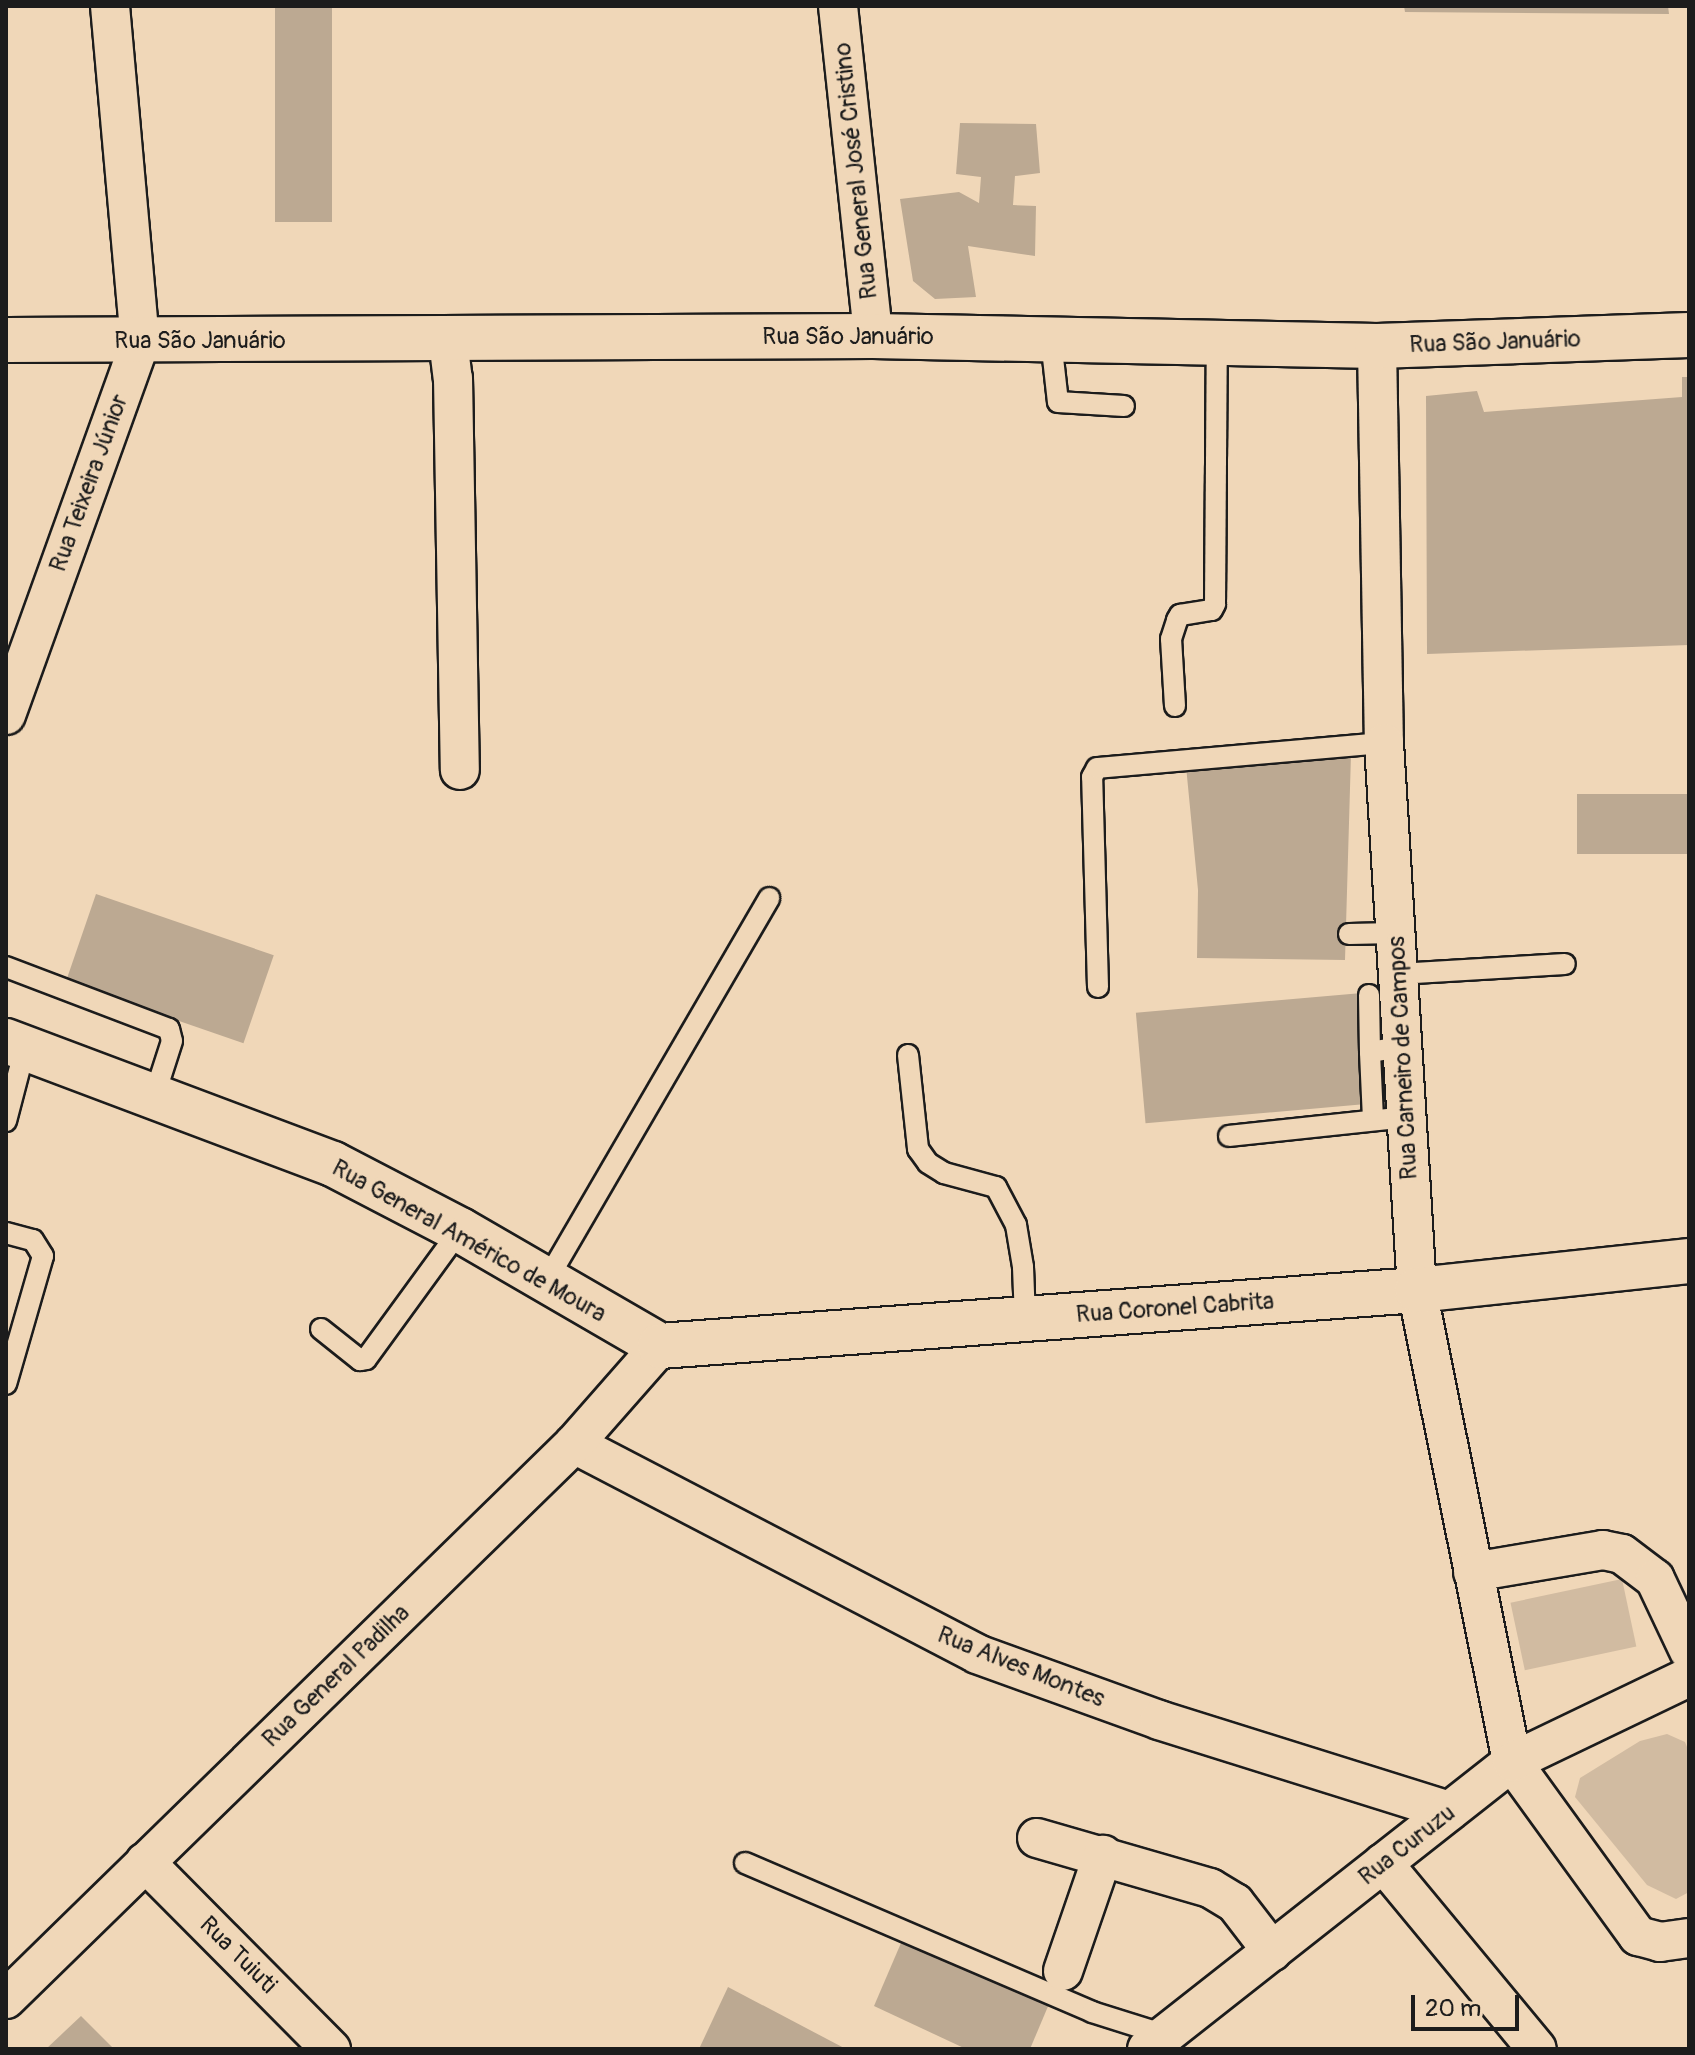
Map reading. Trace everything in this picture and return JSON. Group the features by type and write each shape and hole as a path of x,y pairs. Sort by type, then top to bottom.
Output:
{"street":[{"name":"Rua Teixeira Júnior","path":"6,715 140,342 110,6"},
{"name":"Rua General José Cristino","path":"838,6 873,336"},
{"name":"Rua São Januário","path":"6,340 140,342 873,336 1377,346 1689,335"},
{"path":"448,340 453,378 460,770"},
{"name":"Rua Carneiro de Campos","path":"1377,346 1384,743 1395,933 1383,985 1390,1118 1417,1290 1512,1762"},
{"name":"Rua General Américo de Moura","path":"16,1044 333,1164 460,1230 660,1346"},
{"name":"Rua Coronel Cabrita","path":"660,1346 1417,1290 1689,1261"},
{"name":"Rua General Padilha","path":"6,1999 574,1444 660,1346"},
{"name":"Rua Alves Montes","path":"574,1444 977,1654 1159,1720 1449,1811"},
{"path":"1473,1572 1603,1550 1622,1554 1655,1579 1689,1651"},
{"name":"Rua Curuzu","path":"1163,2044 1272,1951 1512,1762 1689,1677"},
{"path":"1512,1762 1638,1936 1660,1942 1689,1938"},
{"path":"1037,1838 1210,1888 1235,1903 1272,1951"},
{"path":"1063,1971 1103,1855"},
{"name":"Rua Tuiuti","path":"145,1862 331,2049"},
{"path":"1383,1863 1537,2049"}],"lane":[{"path":"1051,340 1055,399 1063,403 1124,406"},
{"path":"1175,706 1171,639 1177,620 1180,615 1212,610 1215,604 1217,344"},
{"path":"1098,987 1092,777 1097,768 1384,743"},
{"path":"547,1280 769,898"},
{"path":"1349,934 1395,933"},
{"path":"1383,985 1565,964"},
{"path":"6,967 169,1029 172,1041 154,1097"},
{"path":"6,1121 16,1044"},
{"path":"908,1055 918,1149 928,1163 944,1173 996,1187 1016,1225 1023,1267 1025,1319"},
{"path":"1229,1136 1390,1118"},
{"path":"321,1329 360,1360 366,1359 460,1230"},
{"path":"6,1233 33,1240 43,1256 6,1384"},
{"path":"745,1863 1163,2044"}],"shaded area":[{"path":"1622,1579 1636,1646 1525,1670 1510,1603"},
{"path":"1667,1734 1685,1742 1689,1752 1689,1892 1676,1899 1647,1885 1575,1797 1580,1778 1640,1741"}],"building":[{"path":"275,6 332,6 332,222 275,222"},
{"path":"1404,6 1668,6 1669,14 1405,12"},
{"path":"960,123 1036,124 1040,173 1015,176 1013,205 1036,206 1035,256 968,246 976,297 935,299 913,281 900,199 959,192 979,203 981,177 956,174"},
{"path":"1682,377 1689,377 1689,645 1427,654 1426,396 1477,391 1484,412 1682,397"},
{"path":"1351,754 1345,960 1197,958 1198,890 1186,766"},
{"path":"1577,794 1689,794 1689,854 1577,854"},
{"path":"96,894 274,955 243,1043 66,982"},
{"path":"1362,993 1372,1104 1146,1123 1136,1013"},
{"path":"901,1943 1049,2004 1030,2049 966,2049 874,2006"},
{"path":"728,1987 846,2049 699,2049"},
{"path":"81,2016 114,2049 46,2049"}]}
